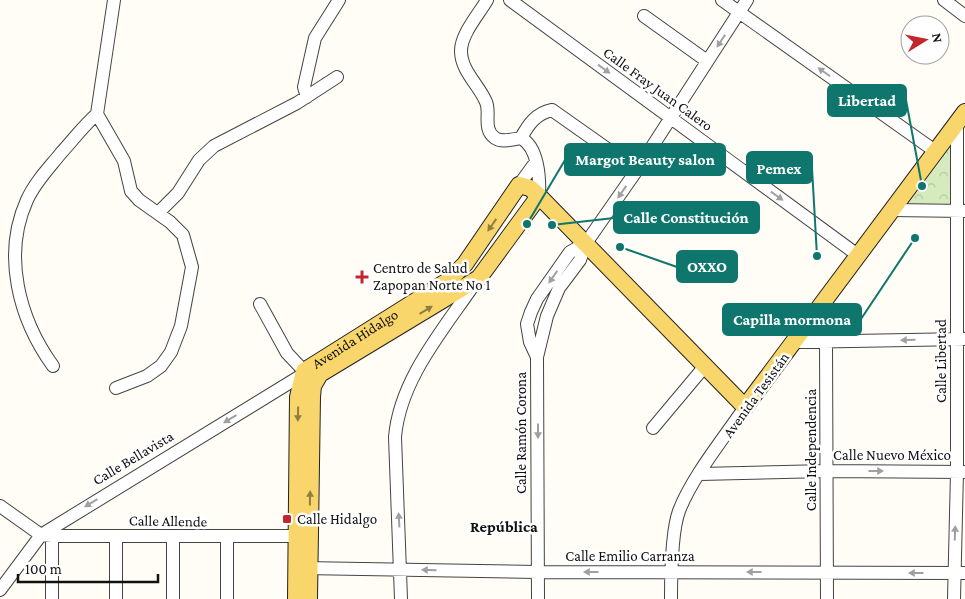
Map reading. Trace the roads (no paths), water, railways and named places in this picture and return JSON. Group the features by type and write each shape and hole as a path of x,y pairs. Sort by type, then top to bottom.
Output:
{"main road":[{"name":"Avenida Tesistán","path":"745,407 961,118"},
{"path":"520,185 530,188 539,196 745,407"},
{"name":"Avenida Hidalgo","path":"296,599 302,568 304,442 298,397 303,373 448,280 465,264 520,185"},
{"name":"Avenida Hidalgo","path":"309,599 296,536 304,442 313,386 320,374 479,278 539,196"}],"street":[{"path":"114,0 103,62 97,114 124,161 131,191 138,200 158,213 183,235 190,253 192,267 181,326 171,352 161,366 147,376 116,388"},
{"path":"308,97 304,87 315,38 339,0"},
{"path":"487,0 462,41 461,52 469,74 487,102 489,131 495,138 501,140 521,138 532,146 539,178 539,196"},
{"name":"Calle Fray Juan Calero","path":"510,0 859,256"},
{"path":"722,0 935,151"},
{"name":"Calle Ramón Corona","path":"538,599 537,357 548,316 559,288 580,260 586,243 637,170 747,0"},
{"path":"944,0 965,16"},
{"path":"644,16 707,61"},
{"path":"158,213 178,193 199,160 214,146 308,97 337,77"},
{"path":"521,138 527,126 538,115 552,110 637,170"},
{"path":"53,366 26,322 18,291 16,256 18,227 27,200 36,184 87,122 97,114"},
{"name":"Calle Libertad","path":"954,599 960,573 961,118"},
{"path":"520,185 535,163"},
{"path":"892,210 961,211"},
{"path":"401,599 395,437 397,418 414,375 479,278"},
{"name":"Calle Independencia","path":"826,301 829,333 826,343 827,599"},
{"path":"260,304 287,353 303,373"},
{"path":"795,342 826,343 961,339"},
{"path":"653,428 705,366"},
{"name":"Calle Bellavista","path":"0,590 59,522 303,373"},
{"name":"Avenida Tesistán","path":"671,599 671,572 678,512 700,474 745,407"},
{"name":"Calle Nuevo México","path":"700,474 827,471 961,472"},
{"path":"0,506 46,535 52,599"},
{"name":"Calle Allende","path":"46,535 296,536"},
{"path":"116,536 116,599"},
{"path":"173,537 173,599"},
{"path":"227,537 227,599"},
{"name":"Calle Emilio Carranza","path":"302,568 538,572 960,573"}],"place":[{"name":"Libertad","path":"922,186"},
{"name":"Margot Beauty salon","path":"527,224"},
{"name":"Calle Constitución","path":"552,225"},
{"name":"Capilla mormona","path":"915,238"},
{"name":"OXXO","path":"620,247"},
{"name":"Pemex","path":"817,256"},
{"name":"Centro de Salud Zapopan Norte No 1","path":"362,277"},
{"name":"Calle Hidalgo","path":"287,519"}],"district":[{"name":"República","path":"504,526"}]}
